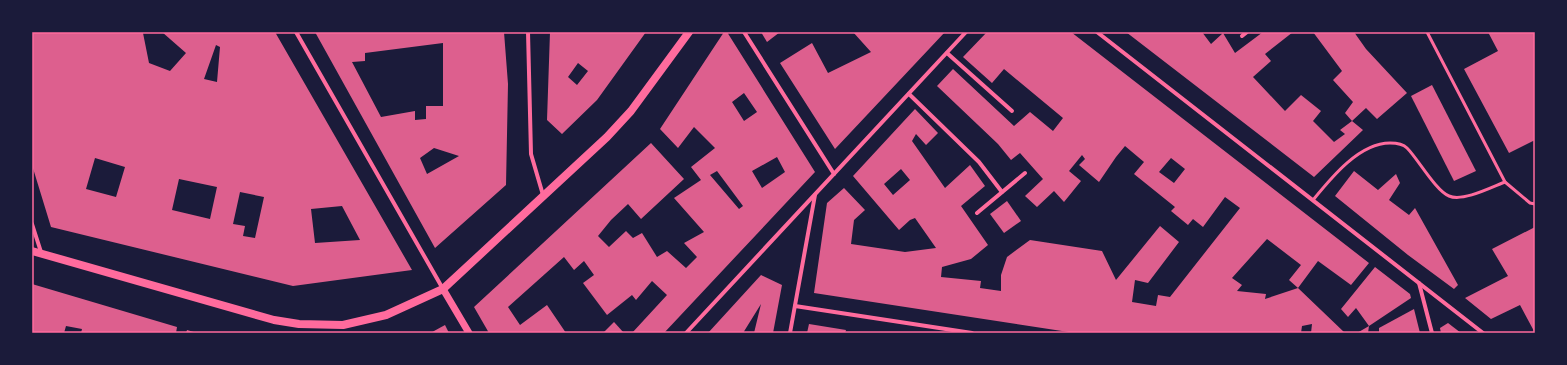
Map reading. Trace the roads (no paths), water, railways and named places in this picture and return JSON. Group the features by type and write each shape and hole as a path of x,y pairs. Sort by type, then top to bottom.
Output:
{"main road":[{"path":"32,251 274,320 300,324 344,325 386,315 443,289 607,137 632,110 689,32"}],"street":[{"path":"296,32 469,333"},
{"path":"528,32 531,154 543,195"},
{"path":"744,32 834,174"},
{"path":"686,333 966,32"},
{"path":"1097,32 1483,333"},
{"path":"1242,36 1247,32"},
{"path":"947,53 1012,110"},
{"path":"909,94 979,162 1002,192"},
{"path":"977,213 1024,173"},
{"path":"790,333 815,194"},
{"path":"32,224 41,254"},
{"path":"1419,283 1432,333"},
{"path":"795,306 972,333"}],"lane":[{"path":"1427,32 1505,182 1530,203 1535,204"},
{"path":"1314,200 1324,187 1354,157 1367,148 1383,143 1395,143 1406,146 1423,169 1449,196 1462,198 1505,182"}]}
